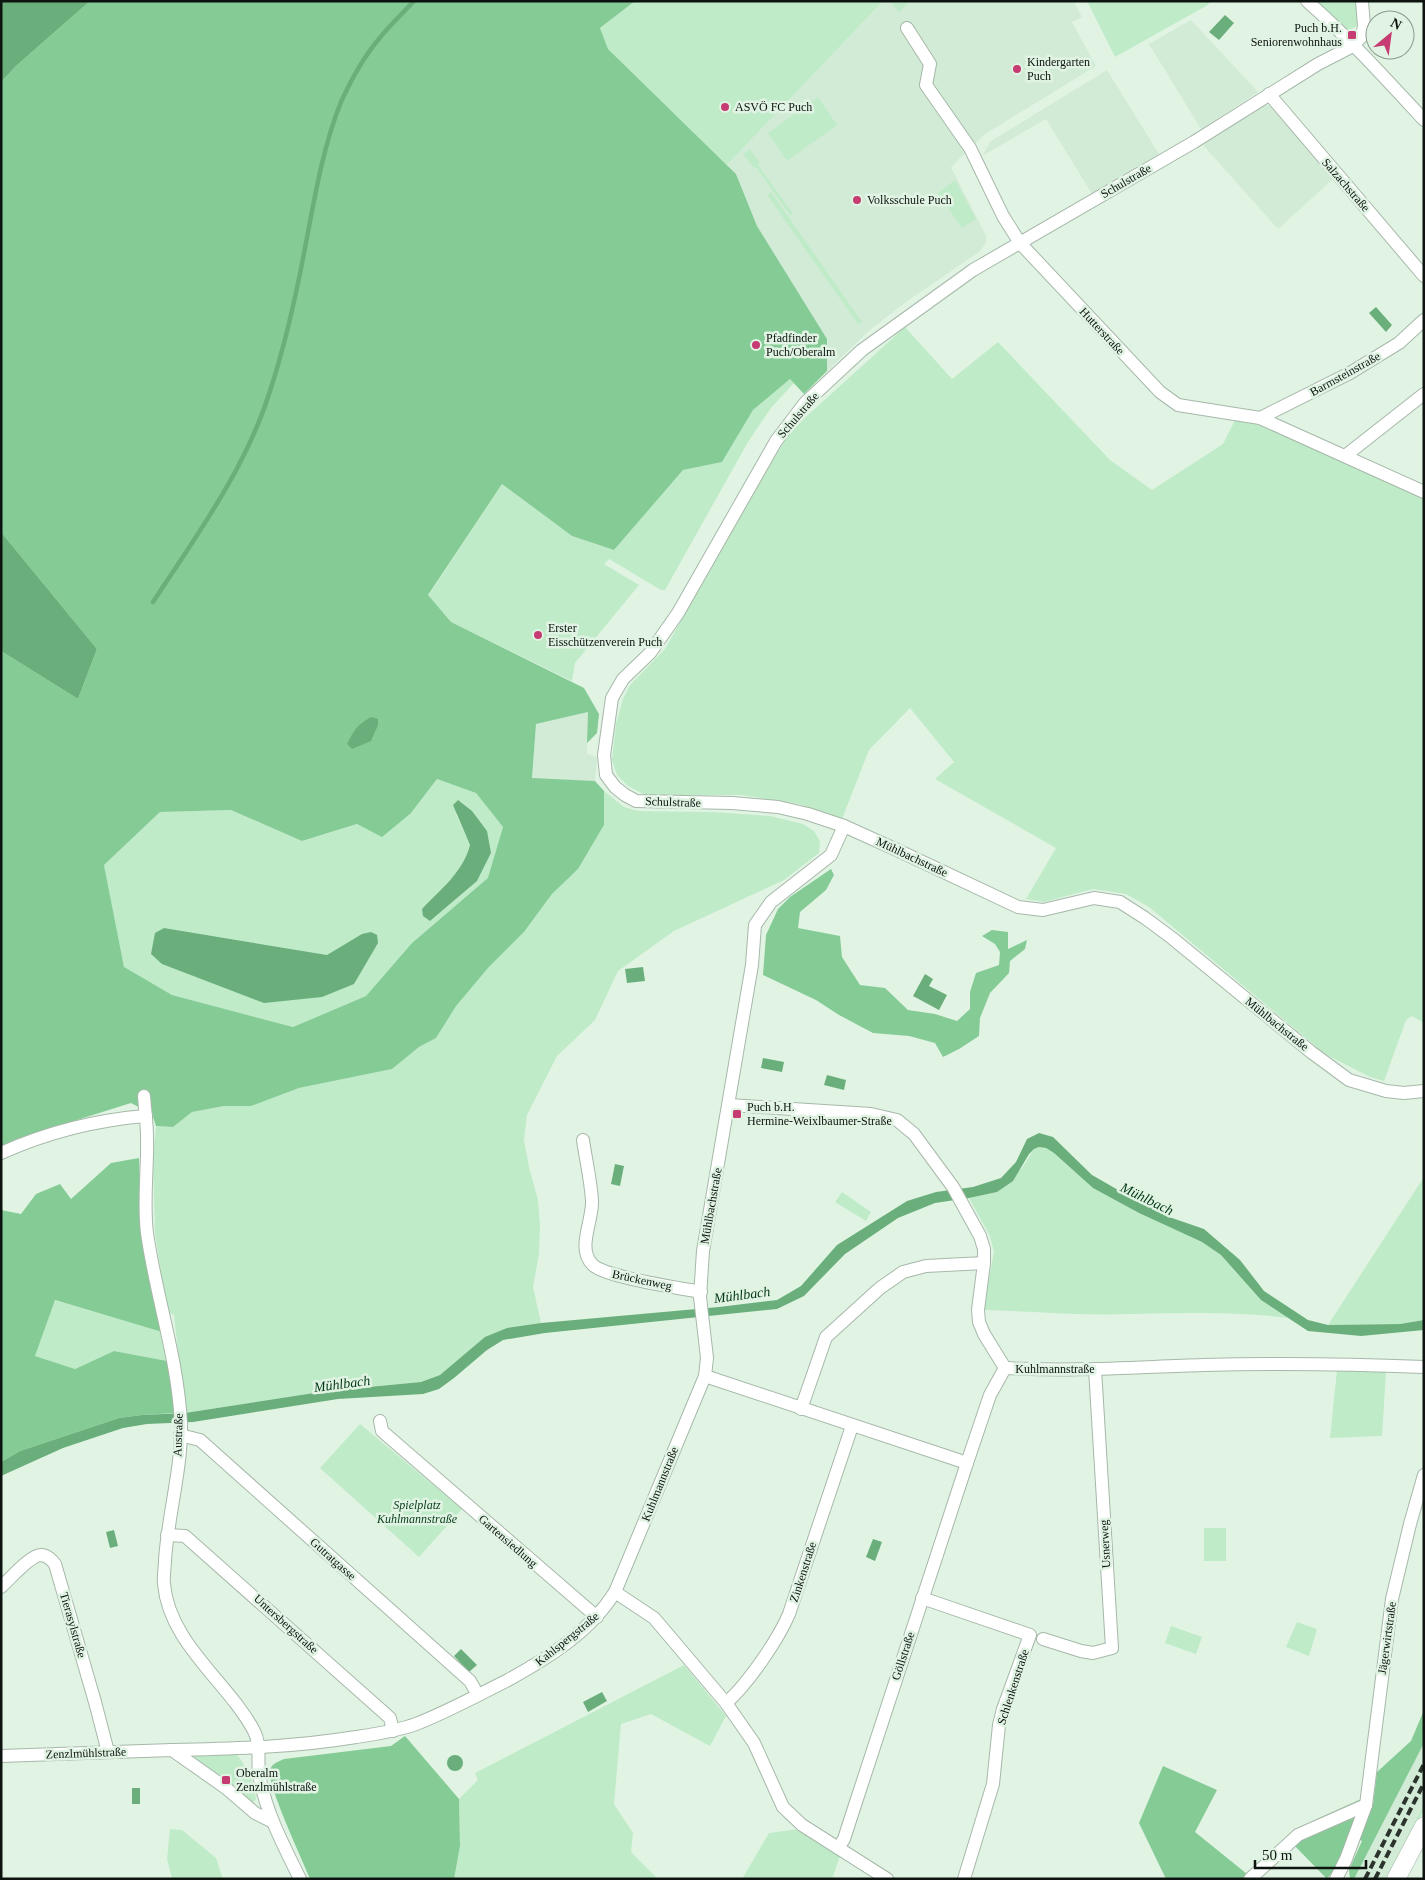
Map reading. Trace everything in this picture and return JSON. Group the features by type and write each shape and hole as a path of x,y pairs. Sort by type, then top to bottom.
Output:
{"main road":[{"path":"1396,1879 1424,1826"}],"street":[{"path":"1307,1 1333,24 1424,120"},
{"path":"1353,46 1362,36 1364,26 1362,1"},
{"name":"Hutterstraße","path":"907,28 930,64 926,84 970,148 1003,216 1020,243 1160,392 1178,405 1260,418 1424,492"},
{"name":"Schulstraße","path":"844,826 778,807 732,803 636,801 615,787 606,775 604,755 612,698 623,679 650,653 678,614 776,441 805,403 862,350 973,270 1004,250 1020,243 1194,142 1318,64 1353,46"},
{"name":"Salzachstraße","path":"1269,94 1424,276"},
{"name":"Barmsteinstraße","path":"1260,418 1350,373 1399,342 1424,320"},
{"path":"1345,456 1424,394"},
{"name":"Mühlbachstraße","path":"701,1295 703,1251 752,965 755,925 771,902 831,855 844,826 1018,907 1043,910 1094,898 1120,902 1156,926 1311,1052 1349,1080 1386,1091 1404,1093 1424,1091"},
{"name":"Austraße","path":"144,1096 147,1138 146,1229 150,1257 172,1353 180,1408 180,1430 167,1535 164,1585 169,1605 178,1627 206,1668 246,1717 256,1734 259,1748"},
{"path":"729,1105 871,1114 897,1120 914,1134 953,1187 980,1236 984,1249 984,1263 978,1310 979,1322 984,1334 1005,1368"},
{"path":"1,1153 52,1133 82,1125 121,1118 146,1116"},
{"name":"Brückenweg","path":"583,1140 592,1203 585,1246 588,1257 593,1265 604,1271 701,1295"},
{"path":"801,1408 826,1337 880,1288 903,1272 926,1266 984,1263"},
{"name":"Kuhlmannstraße","path":"615,1592 706,1376 707,1358 701,1295"},
{"name":"Kuhlmannstraße","path":"966,1463 990,1395 1005,1368 1037,1370 1324,1364 1424,1367"},
{"name":"Usnerweg","path":"1043,1639 1093,1653 1112,1648 1095,1369"},
{"path":"706,1376 966,1463"},
{"name":"Gartensiedlung","path":"380,1421 382,1432 597,1617"},
{"name":"Zinkenstraße","path":"726,1703 736,1694 779,1634 786,1621 852,1426"},
{"name":"Gutratgasse","path":"180,1430 200,1440 470,1681 478,1695"},
{"name":"Göllstraße","path":"838,1848 844,1839 966,1463"},
{"name":"Jägerwirtstraße","path":"1336,1879 1346,1859 1366,1805 1392,1599 1424,1475"},
{"name":"Untersbergstraße","path":"167,1535 185,1536 193,1542 390,1718 393,1731"},
{"name":"Tierasylstraße","path":"1,1586 32,1558 40,1554 48,1557 55,1564 108,1752"},
{"path":"615,1592 654,1618 726,1703 754,1744 783,1807 802,1825 887,1879"},
{"name":"Kahlspergstraße","path":"259,1748 342,1739 393,1731 415,1724 478,1695 540,1663 597,1617 615,1592"},
{"name":"Schlenkenstraße","path":"922,1598 1030,1635 1003,1709 999,1725 994,1784 964,1879"},
{"path":"259,1748 259,1778 271,1821 300,1879"},
{"name":"Zenzlmühlstraße","path":"1,1756 259,1748"},
{"path":"172,1750 226,1788 255,1813 271,1821"},
{"path":"1250,1879 1298,1835 1366,1805"}],"shaded area":[{"path":"1,1 90,1 16,66 1,82"},
{"path":"90,1 635,1 600,28 608,49 736,174 757,226 827,339 827,371 804,394 790,379 753,410 722,462 683,470 614,550 572,536 502,484 428,595 451,622 584,688 599,714 597,733 587,743 588,712 536,724 532,778 595,781 604,791 604,825 578,869 552,894 524,932 488,968 456,1006 436,1038 419,1047 392,1069 299,1088 251,1106 224,1106 192,1112 173,1127 156,1126 152,1114 131,1103 61,1125 1,1150 1,651 78,699 97,649 1,532 1,82 16,66","holes":["437,779 476,793 503,827 488,878 412,943 366,996 293,1027 172,995 124,967 104,865 160,812 231,810 302,841 357,824 382,837 411,813"]},
{"name":"Volksschule Puch","path":"883,1 890,1 899,13 910,1 1076,1 1075,4 1082,17 1072,22 1096,66 985,134 951,167 986,236 986,243 979,252 906,302 871,329 827,371 827,339 757,226 736,174 727,165"},
{"path":"1225,15 1234,23 1219,40 1209,32"},
{"path":"1191,20 1258,92 1201,129 1149,44"},
{"path":"1107,70 1159,154 1092,194 1046,119 982,156 991,141"},
{"path":"1261,104 1270,106 1333,179 1278,229 1203,145"},
{"path":"1376,307 1392,325 1386,332 1369,313"},
{"path":"1,532 97,649 78,699 1,651"},
{"path":"588,712 587,754 597,757 595,781 532,779 536,724"},
{"path":"371,717 378,719 378,725 371,741 352,749 347,744 356,728"},
{"path":"458,800 472,811 487,831 491,853 477,881 430,921 423,916 422,909 457,872 467,855 470,845 453,805"},
{"path":"831,869 834,875 826,890 800,912 798,928 840,936 842,957 860,985 885,988 908,1010 935,1014 957,1021 970,1009 970,992 976,973 999,965 1000,952 995,944 982,936 992,930 1008,932 1008,949 1027,940 1025,949 1010,961 1009,973 990,993 980,1018 979,1036 943,1057 935,1043 909,1036 873,1033 816,1000 763,975 766,935 778,909 790,897"},
{"path":"164,928 327,955 362,934 371,932 377,935 378,943 354,984 322,997 264,1003 162,964 151,954 155,933"},
{"path":"643,967 645,981 627,983 625,969"},
{"path":"925,974 933,979 929,986 947,995 939,1010 913,996"},
{"path":"763,1058 784,1062 782,1072 761,1068"},
{"path":"827,1075 846,1080 844,1090 824,1085"},
{"path":"1039,1133 1053,1137 1092,1175 1172,1218 1204,1229 1240,1260 1264,1291 1308,1320 1328,1325 1400,1324 1424,1320 1424,1330 1361,1336 1308,1331 1261,1300 1221,1255 1202,1242 1139,1213 1093,1188 1054,1153 1046,1148 1039,1147 1029,1154 1013,1181 997,1192 935,1203 898,1218 845,1254 804,1296 777,1309 545,1333 503,1340 487,1350 439,1389 423,1394 338,1399 193,1422 147,1424 123,1428 63,1448 1,1476 1,1462 20,1451 119,1418 185,1413 327,1391 421,1382 440,1375 485,1337 507,1328 777,1300 801,1286 837,1245 907,1201 936,1192 973,1187 1001,1178 1016,1162 1027,1139"},
{"path":"139,1158 140,1194 162,1332 55,1300 35,1356 75,1369 114,1351 167,1361 175,1413 119,1418 20,1451 1,1462 1,1210 21,1214 36,1194 60,1184 71,1199 111,1163"},
{"path":"615,1164 624,1166 620,1186 611,1184"},
{"path":"114,1530 118,1546 110,1548 106,1532"},
{"path":"873,1539 882,1542 875,1561 866,1557"},
{"path":"461,1649 477,1665 469,1672 454,1656"},
{"path":"602,1692 607,1701 588,1712 583,1702"},
{"path":"1424,1710 1424,1743 1354,1879 1350,1879 1349,1870 1362,1841 1350,1834 1337,1866 1327,1879 1292,1843 1319,1827 1317,1819 1359,1800 1373,1805 1377,1772 1411,1741"},
{"path":"405,1736 459,1799 460,1846 454,1879 310,1879 274,1790 270,1778 272,1766 284,1759 391,1746"},
{"path":"1424,1743 1424,1804 1385,1879 1354,1879"},
{"path":"452,1755 458,1755 463,1760 461,1769 452,1771 447,1766 447,1760"},
{"path":"1163,1766 1217,1790 1195,1832 1247,1874 1242,1879 1166,1879 1139,1823"},
{"path":"132,1788 140,1788 140,1804 132,1804"}],"green space":[{"name":"ASVÖ FC Puch","path":"635,1 883,1 727,165 608,49 600,28"},
{"path":"890,1 910,1 899,13"},
{"path":"1087,1 1212,1 1115,57"},
{"path":"1316,1 1358,1 1359,15 1357,24 1351,29 1346,29"},
{"path":"818,97 837,125 787,161 768,133"},
{"path":"750,149 760,163 758,165 793,214 790,215 756,167 754,168 743,154"},
{"path":"955,180 976,219 962,228 938,193"},
{"path":"771,192 862,322 858,324 767,195"},
{"path":"905,327 952,379 998,342 1110,460 1152,490 1223,444 1235,420 1262,426 1424,496 1424,1023 1412,1016 1406,1020 1384,1081 1370,1077 1325,1054 1149,907 1126,894 1093,889 1044,902 1026,899 1056,848 935,779 954,762 910,708 869,750 842,819 799,804 741,795 645,795 628,786 617,775 612,760 616,724 623,699 630,685 665,649 751,496 784,442 798,424"},
{"path":"790,379 794,383 771,408 748,442 665,590 661,590 609,559 604,564 639,585 575,663 572,681 451,622 428,596 502,484 572,536 614,550 683,470 722,462 753,410"},
{"path":"437,779 476,793 503,827 489,878 412,943 366,996 293,1027 172,995 124,968 104,865 160,812 231,810 302,841 358,824 411,813","holes":["455,812 491,853 477,881 430,921 422,909 457,872 467,855 470,845","164,928 327,955 151,954"]},
{"path":"604,791 624,807 638,811 713,812 770,816 803,824 814,831 820,841 819,853 784,880 674,931 618,971 595,1020 557,1056 527,1115 524,1140 538,1200 540,1224 539,1254 533,1287 541,1323 507,1328 440,1375 421,1382 326,1391 185,1413 174,1315 167,1312 155,1234 153,1157 156,1126 173,1127 192,1112 224,1106 251,1106 299,1088 392,1069 419,1047 436,1038 455,1006 488,968 524,932 552,894 578,869 604,825"},
{"path":"1039,1147 1046,1148 1054,1153 1093,1188 1139,1213 1202,1242 1221,1255 1261,1300 1288,1318 1230,1313 1095,1314 983,1310 994,1252 990,1236 969,1198 997,1192 1022,1168 1034,1149"},
{"path":"1424,1177 1424,1320 1400,1324 1328,1325"},
{"path":"842,1192 871,1212 866,1221 835,1202"},
{"path":"54,1300 162,1332 167,1361 114,1351 75,1369 35,1356"},
{"path":"1337,1370 1386,1372 1382,1436 1330,1438"},
{"name":"Spielplatz Kuhlmannstraße","path":"360,1424 462,1509 419,1557 320,1468"},
{"path":"1204,1528 1226,1528 1226,1561 1204,1561"},
{"path":"1297,1622 1317,1629 1309,1656 1286,1647"},
{"path":"1171,1626 1202,1637 1196,1654 1165,1643"},
{"path":"684,1665 726,1716 710,1746 651,1714 621,1724 614,1804 633,1833 631,1852 656,1877 655,1879 454,1879 460,1846 459,1799 478,1780 475,1773"},
{"path":"197,1753 237,1755 250,1776 256,1800 252,1802 229,1782 196,1760 194,1756"},
{"path":"1424,1804 1424,1810 1387,1879 1385,1879"},
{"path":"170,1829 182,1830 216,1858 223,1879 172,1879 167,1859"},
{"path":"799,1829 840,1856 832,1879 742,1879 769,1833"}],"waterway":[{"path":"153,602 219,500 248,447 260,419 285,338 320,174 329,137 341,102 373,47 414,1"}],"railway":[{"path":"1365,1879 1424,1764"},
{"path":"1375,1879 1424,1783"}],"place":[{"name":"Puch b.H. Seniorenwohnhaus","path":"1352,35"},
{"name":"Kindergarten Puch","path":"1017,69"},
{"name":"ASVÖ FC Puch","path":"725,107"},
{"name":"Volksschule Puch","path":"857,200"},
{"name":"Pfadfinder Puch/Oberalm","path":"756,345"},
{"name":"Erster Eisschützenverein Puch","path":"538,635"},
{"name":"Puch b.H. Hermine-Weixlbaumer-Straße","path":"737,1114"},
{"name":"Oberalm Zenzlmühlstraße","path":"226,1780"}],"water label":[{"name":"Mühlbach","path":"1147,1199"},
{"name":"Mühlbach","path":"742,1295"},
{"name":"Mühlbach","path":"342,1384"}]}
